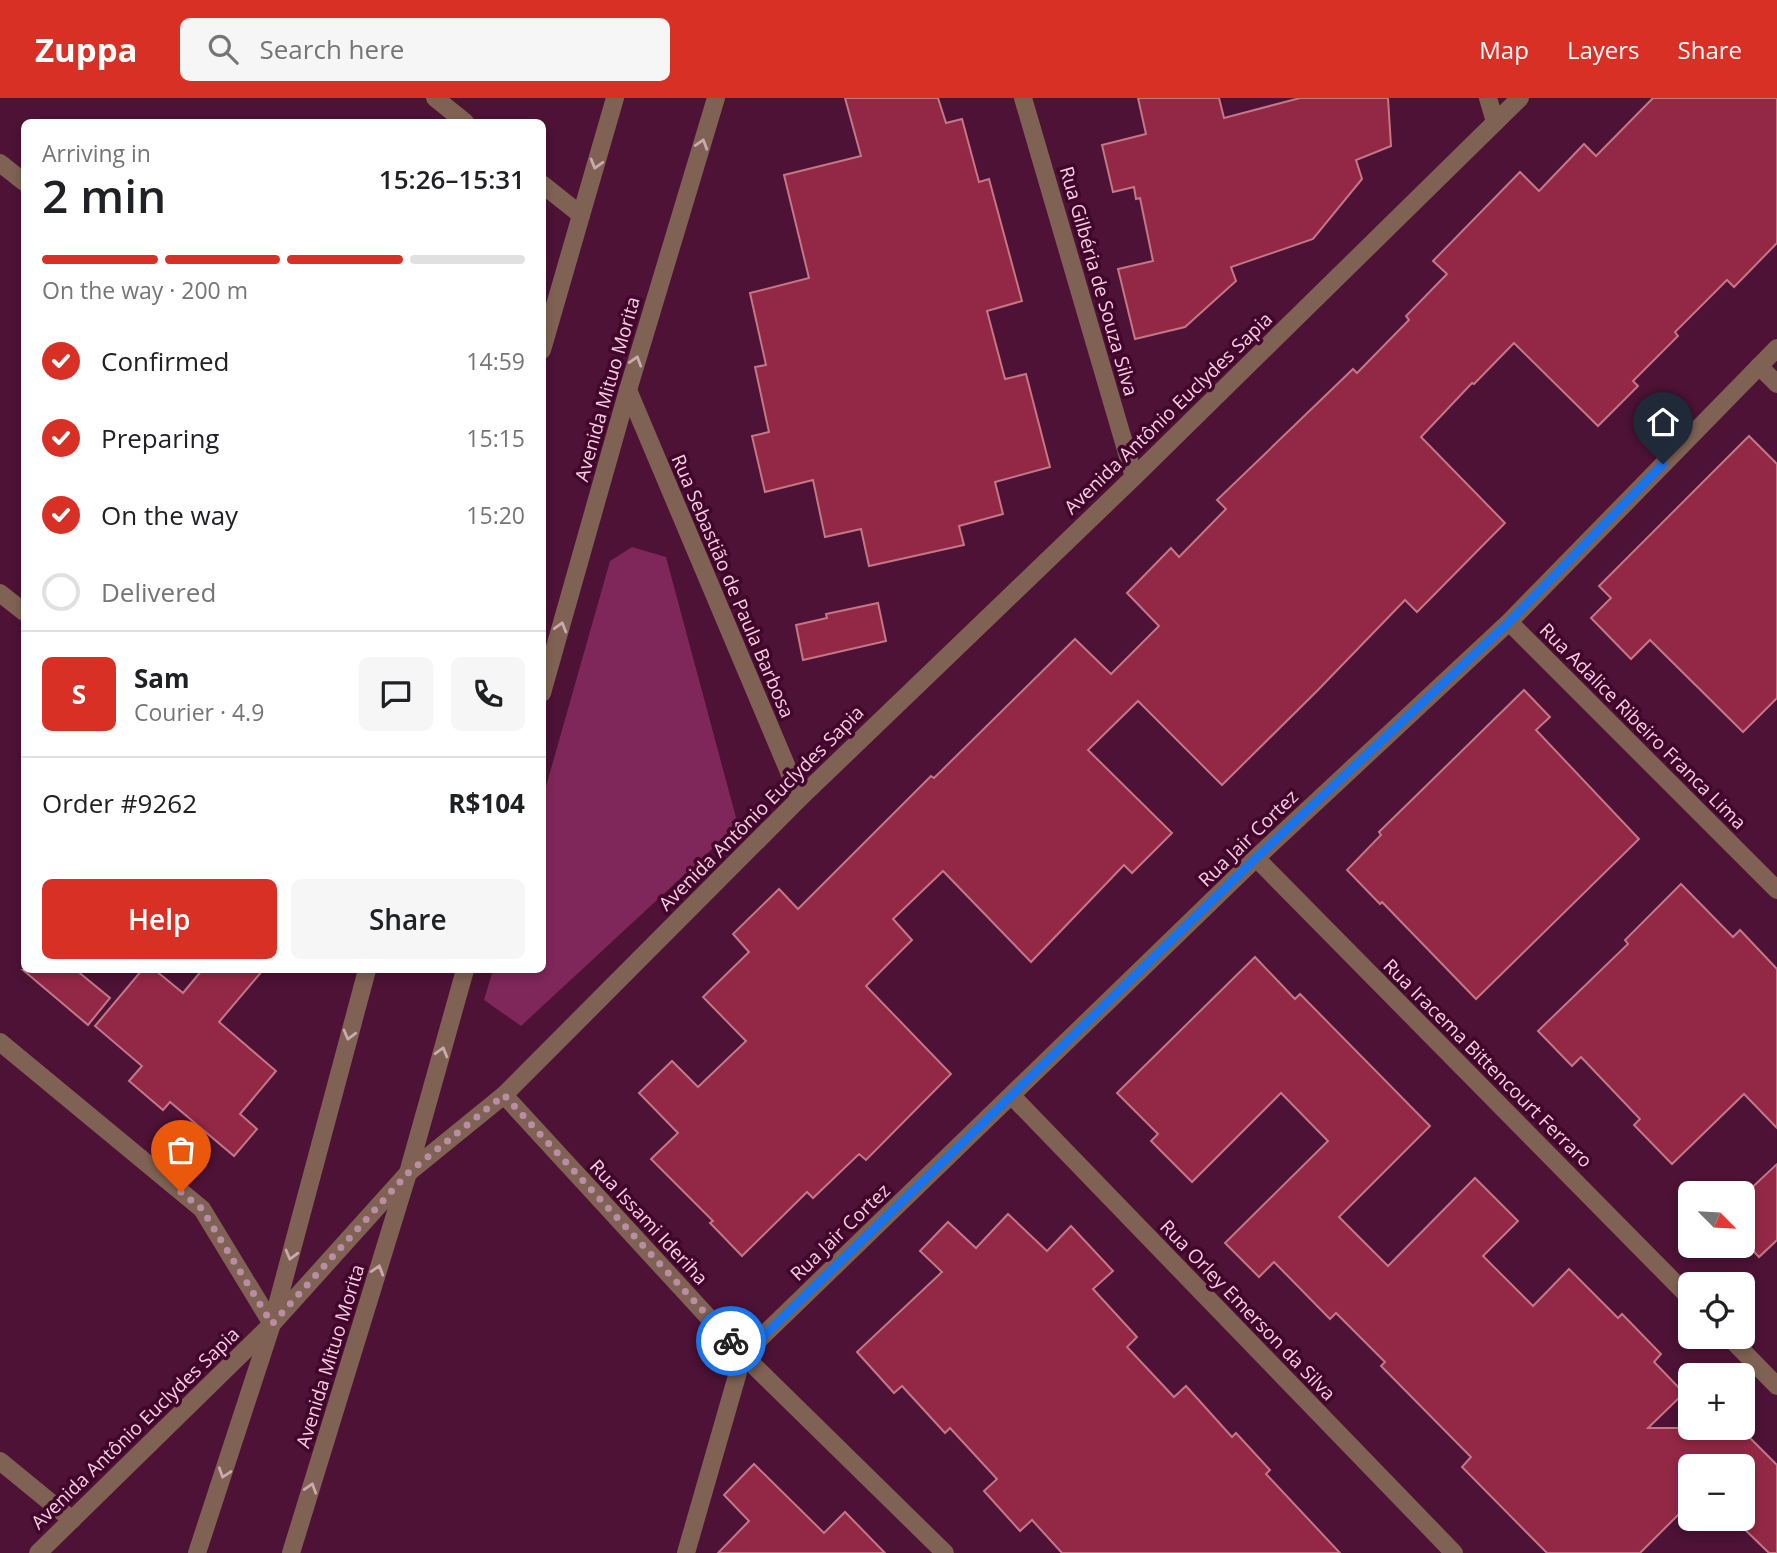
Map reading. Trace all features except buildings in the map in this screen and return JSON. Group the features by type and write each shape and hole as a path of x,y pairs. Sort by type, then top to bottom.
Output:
{"street":[{"path":"435,98 461,119"},
{"path":"546,336 615,98"},
{"name":"Avenida Mituo Morita","path":"546,679 628,390 716,98"},
{"name":"Rua Gilbéria de Souza Silva","path":"1023,98 1134,477"},
{"path":"1488,98 1495,122"},
{"name":"Avenida Antônio Euclydes Sapia","path":"38,1553 272,1324 408,1173 504,1095 800,798 1134,477 1520,98"},
{"path":"0,163 21,180"},
{"path":"546,187 581,215"},
{"name":"Rua Jair Cortez","path":"744,1355 1256,858 1509,622 1777,348"},
{"path":"1759,366 1777,384"},
{"name":"Rua Sebastião de Paula Barbosa","path":"628,390 800,798"},
{"path":"0,593 21,610"},
{"name":"Rua Adalice Ribeiro Franca Lima","path":"1509,622 1777,890"},
{"name":"Rua Iracema Bittencourt Ferraro","path":"1256,858 1678,1286"},
{"path":"197,1553 272,1324 366,973"},
{"name":"Avenida Mituo Morita","path":"291,1553 408,1173 464,973"},
{"path":"0,1042 202,1209 272,1324"},
{"name":"Rua Issami Ideriha","path":"504,1095 744,1355 945,1553"},
{"name":"Rua Orley Emerson da Silva","path":"1012,1096 1454,1553"},
{"path":"1741,1349 1777,1386"},
{"path":"686,1553 744,1355"},
{"path":"0,1461 72,1520"}],"shaded area":[{"path":"632,547 666,557 738,825 521,1026 484,1000 492,973 546,973 546,786 610,561"}],"way so far":[{"path":"181,1192 202,1209 272,1324 408,1173 504,1095 731,1341"}],"route":[{"path":"731,1341 744,1355 1256,858 1509,622 1663,464"}]}
